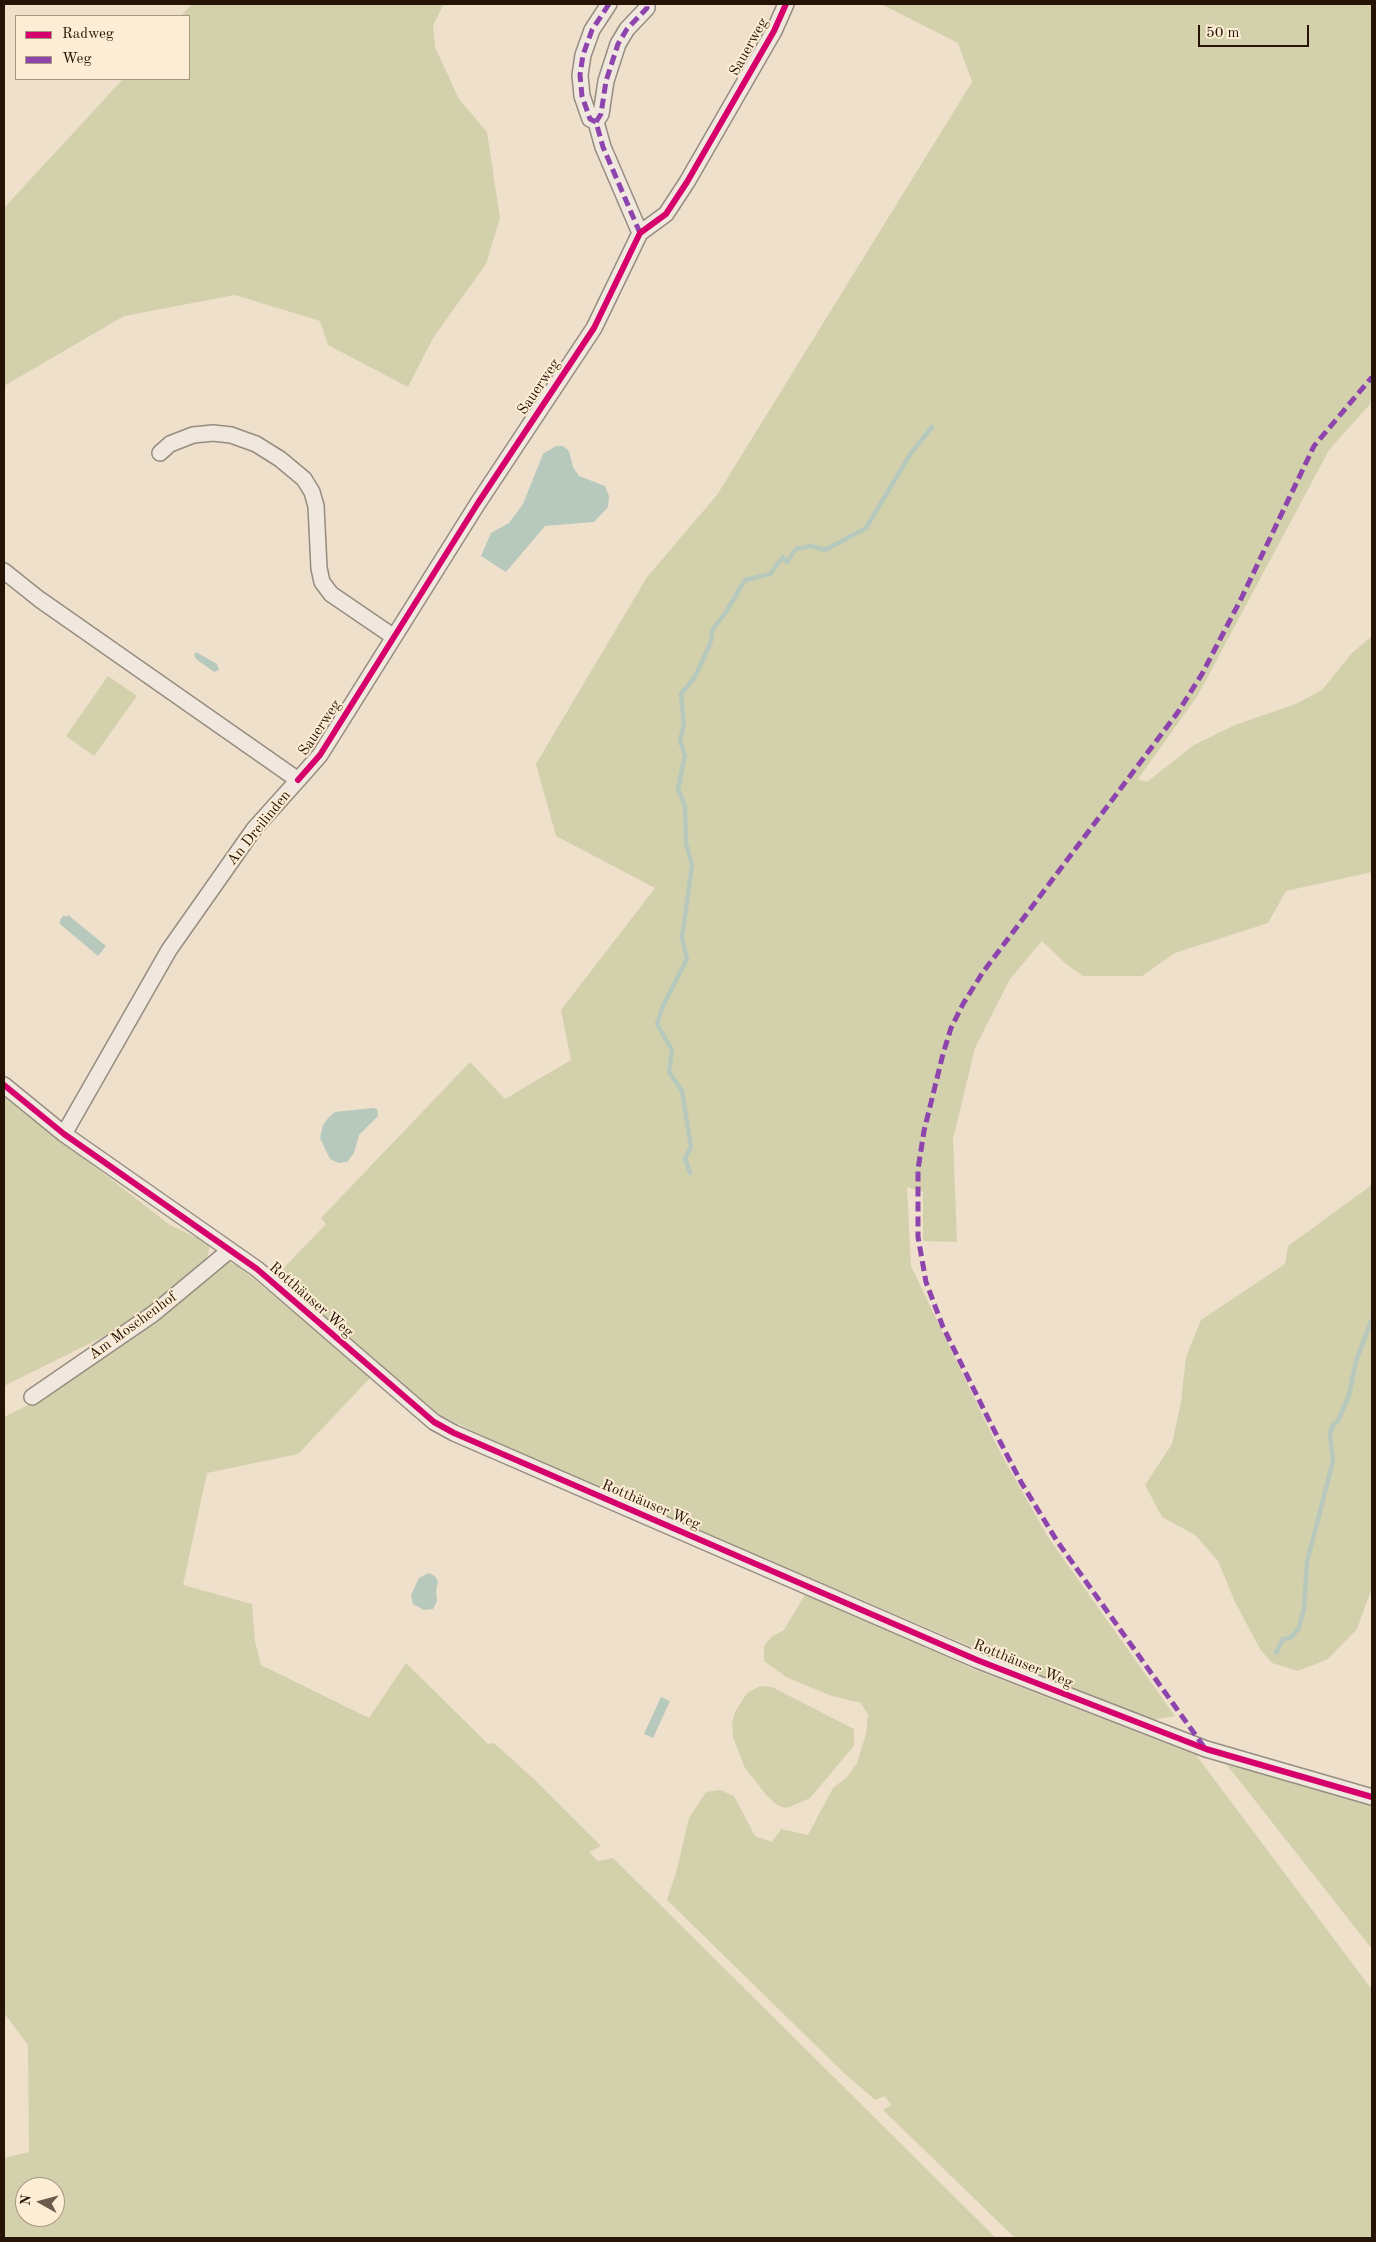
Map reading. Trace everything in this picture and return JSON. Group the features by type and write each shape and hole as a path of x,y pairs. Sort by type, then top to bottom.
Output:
{"street":[{"path":"596,122 590,119 585,108 580,75 583,55 592,30 609,4"},
{"path":"640,232 603,147 596,122 601,114 606,81 618,44 627,29 647,8 647,4"},
{"name":"Sauerweg","path":"298,780 320,754 478,503 594,328 640,232 666,214 774,31 786,4"},
{"path":"160,453 170,444 193,435 213,433 231,435 256,444 280,459 304,479 312,492 316,506 319,568 322,582 331,594 394,637"},
{"name":"An Dreilinden","path":"4,571 39,599 298,780 254,829 169,950 64,1134"},
{"name":"Rotthäuser Weg","path":"4,1085 64,1134 257,1269 434,1422 454,1433 977,1660 1206,1749 1372,1797"},
{"name":"Am Moschenhof","path":"32,1397 153,1314 230,1250"}],"shaded area":[{"path":"192,4 444,4 433,25 435,47 459,99 487,132 500,218 486,264 433,338 408,387 328,345 320,321 235,295 124,316 4,386 4,208 122,80 190,80 190,15 182,15"},
{"path":"881,4 1372,4 1372,402 1329,450 1198,695 1138,779 1147,782 1194,745 1235,725 1296,704 1322,690 1351,654 1372,636 1372,872 1286,891 1268,923 1175,953 1142,976 1083,976 1066,964 1042,941 1010,979 975,1048 953,1139 957,1242 923,1241 923,1192 907,1187 911,1266 1001,1454 1048,1537 1175,1716 1146,1721 533,1460 438,1414 276,1276 326,1224 321,1218 470,1062 505,1099 571,1060 561,1010 655,888 556,836 536,764 647,577 717,495 972,82 958,43"},
{"path":"556,446 563,446 569,451 573,467 579,476 605,486 609,496 608,507 594,522 545,526 506,572 481,556 491,533 509,523 523,504 543,454"},
{"path":"196,652 217,664 219,670 214,672 196,659 194,655"},
{"path":"108,676 137,696 94,756 66,736"},
{"path":"64,915 66,917 68,915 106,946 98,956 60,924 60,920"},
{"path":"4,1096 170,1225 210,1244 207,1258 139,1319 4,1386"},
{"path":"377,1109 378,1116 359,1135 354,1153 347,1162 339,1163 330,1159 320,1138 323,1125 329,1117 335,1112"},
{"path":"1372,1182 1372,1588 1357,1629 1328,1659 1298,1671 1272,1663 1260,1649 1235,1602 1218,1561 1195,1535 1162,1517 1145,1485 1172,1444 1181,1402 1186,1357 1201,1320 1285,1264 1288,1246 1369,1187"},
{"path":"226,1261 238,1266 371,1377 298,1454 207,1473 183,1585 252,1604 255,1641 261,1665 369,1718 406,1663 488,1744 494,1743 535,1780 601,1846 589,1852 598,1861 613,1858 996,2238 4,2238 4,2158 29,2152 28,2045 4,2013 4,1417 28,1405 142,1327"},
{"path":"429,1573 435,1576 438,1582 436,1590 437,1601 433,1609 424,1610 413,1604 411,1595 419,1578"},
{"path":"806,1593 973,1669 1196,1755 1370,1987 1372,1985 1372,2238 1015,2238 883,2110 891,2105 885,2096 875,2100 844,2073 667,1900 676,1873 689,1818 706,1792 720,1790 734,1796 755,1836 772,1842 781,1829 808,1835 833,1788 847,1777 857,1763 866,1734 868,1715 861,1703 832,1696 786,1677 764,1661 764,1646 771,1637 784,1630"},
{"path":"760,1686 772,1687 854,1729 854,1746 810,1798 785,1808 777,1805 767,1796 745,1768 733,1737 732,1724 735,1712 747,1693"},
{"path":"661,1697 670,1701 653,1738 644,1734"},
{"path":"1227,1765 1372,1802 1372,1949"}],"waterway":[{"path":"690,1173 685,1158 691,1147 682,1091 669,1072 672,1050 657,1024 663,1006 687,959 682,938 692,865 686,843 685,806 678,789 685,755 680,741 684,724 681,694 695,677 710,644 713,629 726,612 745,580 770,574 783,557 787,562 796,549 811,546 825,550 866,528 911,453 932,427"},
{"path":"1276,1653 1283,1639 1290,1638 1299,1628 1304,1608 1307,1562 1333,1461 1330,1435 1332,1426 1338,1421 1349,1395 1356,1361 1372,1319"}],"marked path":[{"path":"609,4 592,30 583,55 580,75 582,96 590,119 596,122 603,147 640,233"},
{"path":"596,122 601,114 606,81 618,44 627,29 647,8 647,4"},
{"path":"1204,1747 1057,1541 1021,1482 943,1327 926,1282 918,1237 918,1169 924,1131 943,1054 951,1028 963,1004 983,972 1178,712 1202,674 1241,599 1314,446 1372,377"}],"cycle path":[{"path":"298,780 320,755 478,503 594,328 640,233 666,214 687,182 774,31 786,4"},
{"path":"4,1085 64,1134 257,1269 434,1422 454,1433 977,1660 1206,1749 1372,1797"}]}
